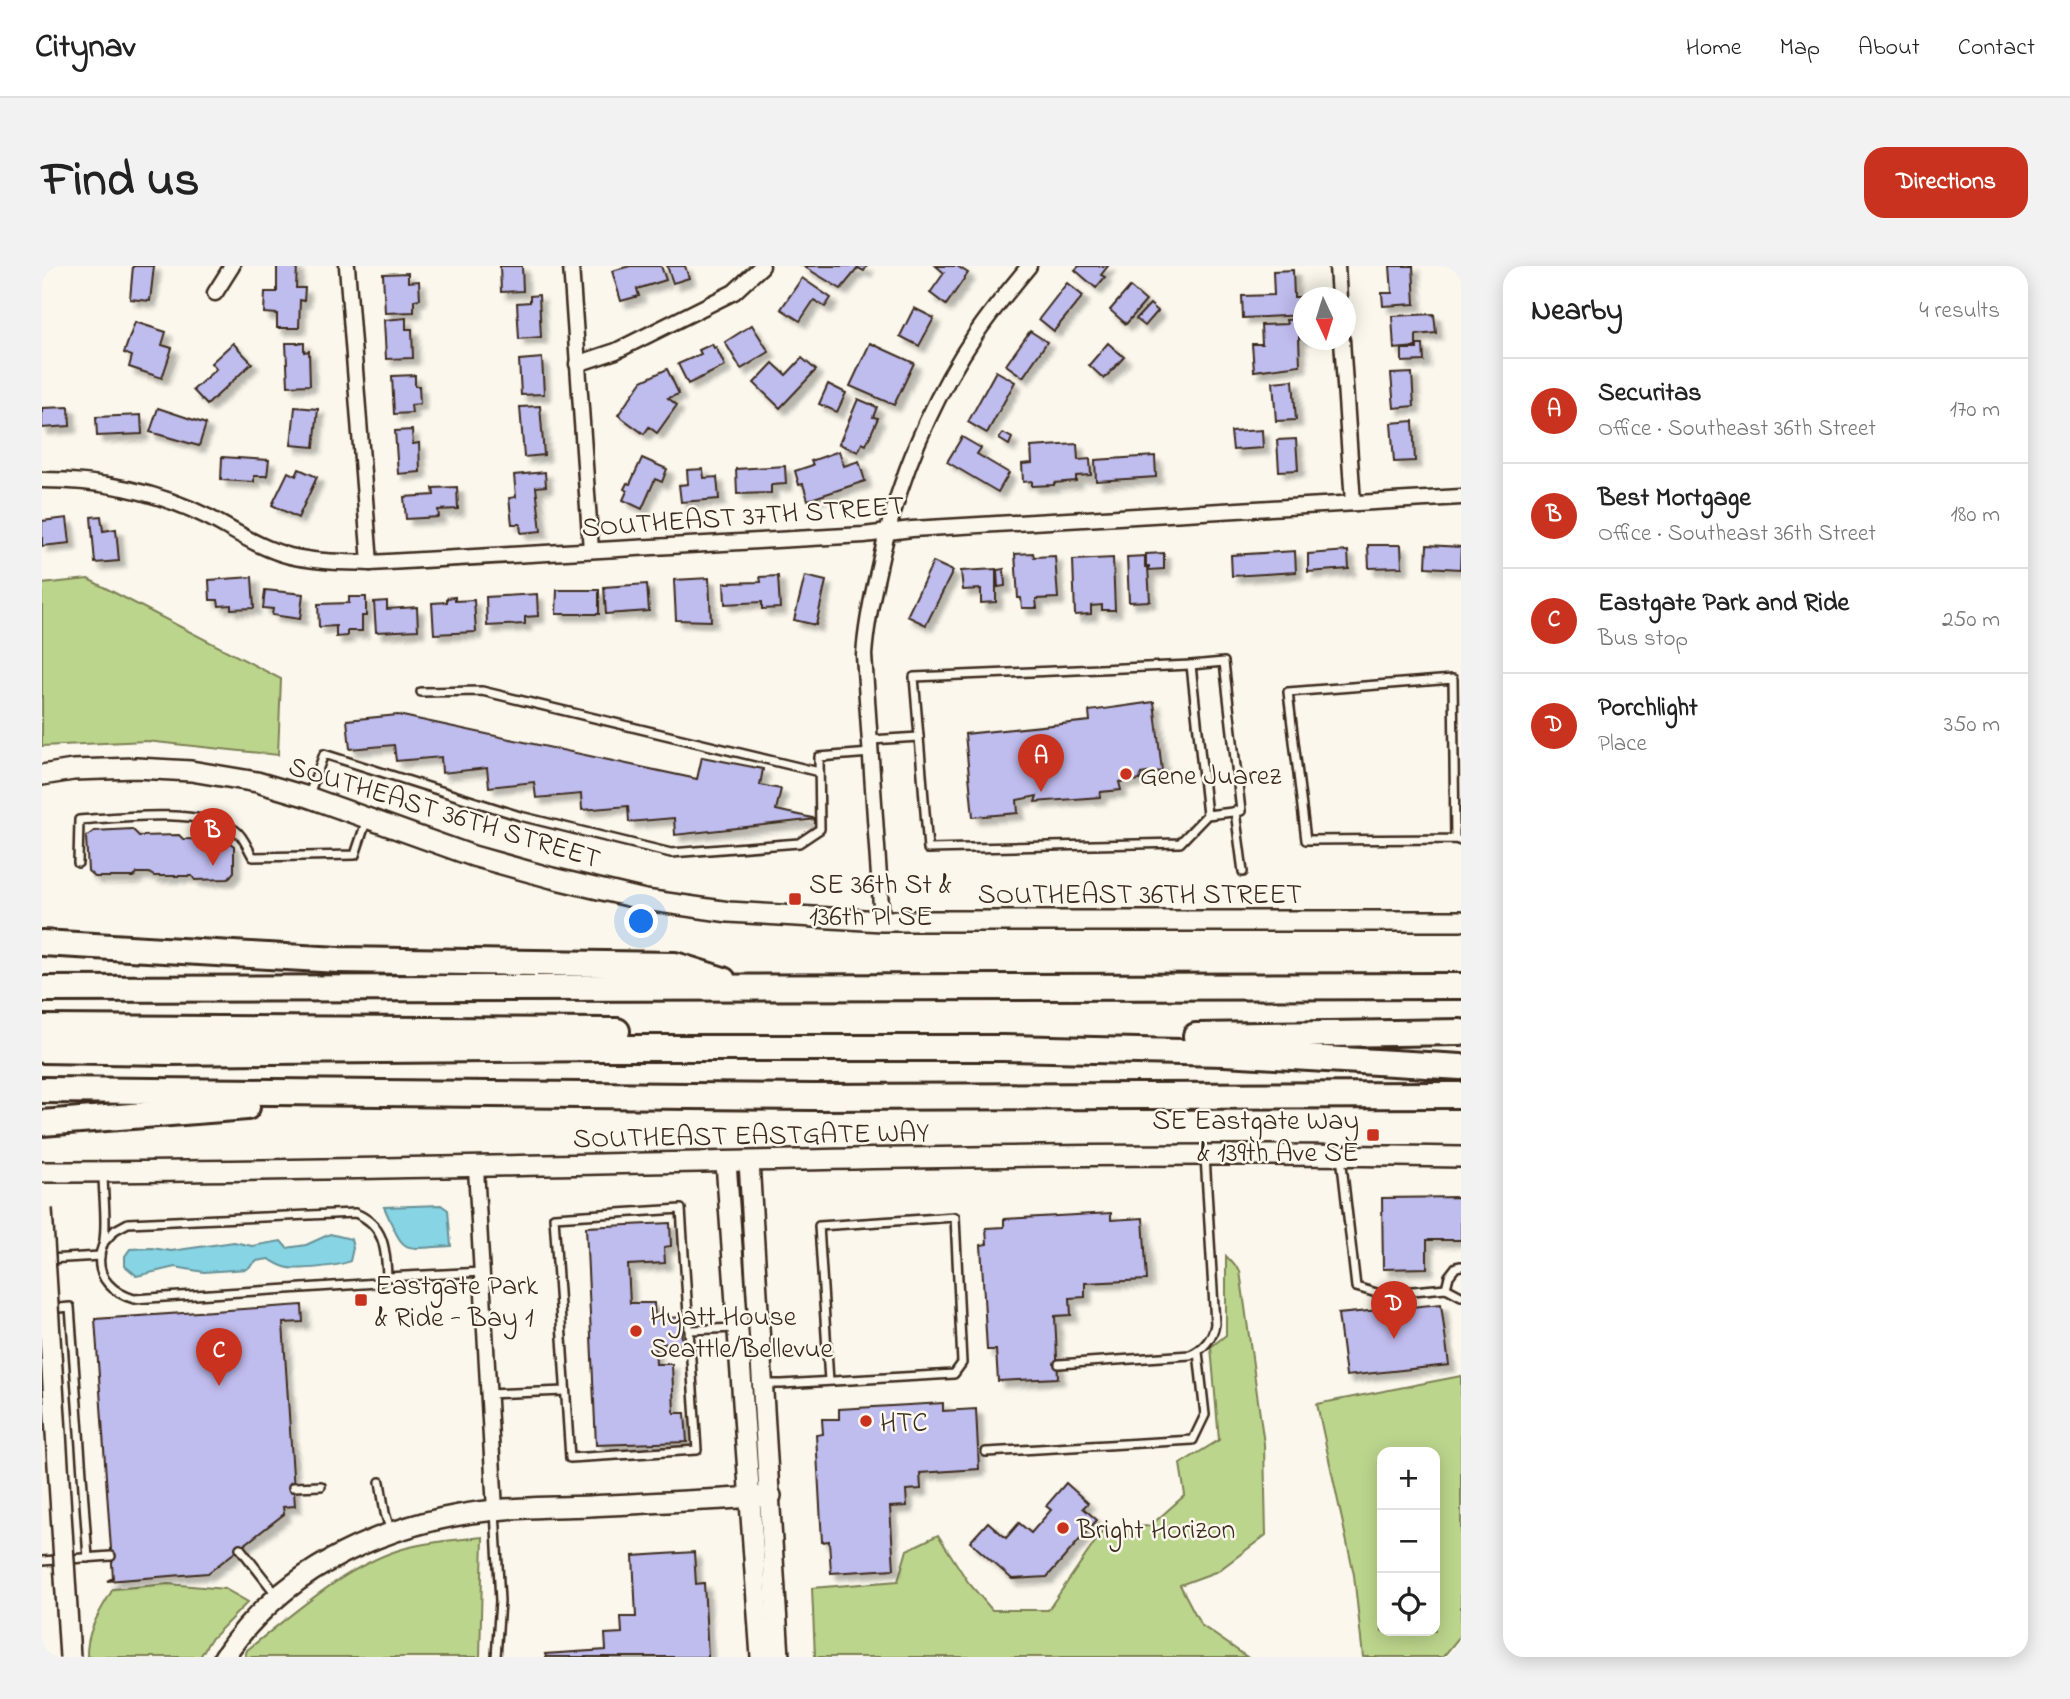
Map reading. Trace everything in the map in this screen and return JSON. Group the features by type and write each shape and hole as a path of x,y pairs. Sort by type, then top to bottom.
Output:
{"highway":[{"path":"42,943 339,960 675,965 747,987"},
{"path":"42,982 197,989"},
{"path":"42,989 1461,986"},
{"path":"42,1028 168,1041 600,1048 1003,1048 1224,1053 1461,1066"},
{"path":"42,1050 168,1041 1215,1036 1461,1032"},
{"path":"42,1090 404,1095 1461,1095"},
{"path":"42,1123 404,1095"}],"main road":[{"name":"SOUTHEAST 36TH STREET","path":"42,775 86,769 136,768 191,771 257,782 308,797 473,856 552,878 645,900 729,912 882,921 1461,921"},
{"name":"SOUTHEAST EASTGATE WAY","path":"42,1172 477,1168 1205,1154 1461,1157"},
{"path":"749,1162 763,1384 761,1657"},
{"path":"726,1163 743,1385 761,1497 779,1657"},
{"path":"42,1203 70,1657"},
{"path":"224,1657 278,1596 328,1559 391,1532 430,1521 495,1510 761,1497"}],"street":[{"path":"215,293 232,266"},
{"path":"347,266 370,563"},
{"path":"571,266 591,550"},
{"path":"577,364 616,351 734,292 762,266"},
{"path":"882,921 864,655 866,628 886,531 920,434 932,411 976,334 1028,266"},
{"path":"1337,266 1338,287"},
{"path":"1343,350 1353,503"},
{"name":"SOUTHEAST 37TH STREET","path":"42,480 104,483 175,503 264,548 291,556 370,563 1461,497"},
{"path":"477,1168 495,1510"}],"lane":[{"path":"1224,662 1241,811 1207,814 1180,843 928,849 914,677 1191,665 1224,662"},
{"path":"1191,665 1207,814"},
{"path":"1453,679 1458,840 1306,840 1289,692 1453,679"},
{"path":"421,692 482,691 819,772"},
{"path":"308,797 324,754 520,816 671,853 799,842 820,829 819,757 919,737"},
{"path":"1235,811 1243,872"},
{"path":"78,863 79,820 141,816 204,818 237,831 253,856 355,855 367,818"},
{"path":"1059,1364 1190,1355 1198,1352 1210,1338 1215,1324 1205,1154"},
{"path":"1341,1155 1356,1287 1380,1294 1446,1287 1461,1296"},
{"path":"103,1172 104,1241 100,1256 101,1271 108,1285 119,1295 134,1299 377,1283 387,1277 482,1272"},
{"path":"681,1209 697,1450 570,1458 565,1391 554,1217 681,1209"},
{"path":"104,1241 115,1230 128,1223 355,1213 371,1221 381,1235 386,1255 387,1277"},
{"path":"743,1385 829,1381 954,1374 962,1363 955,1217 819,1226 829,1381"},
{"path":"42,1259 100,1256"},
{"path":"1446,1287 1456,1266 1461,1266"},
{"path":"42,1309 70,1307 88,1558"},
{"path":"691,1330 739,1328"},
{"path":"986,1452 1193,1440 1205,1415 1198,1352"},
{"path":"488,1394 565,1391"},
{"path":"380,1482 391,1532"},
{"path":"293,1487 321,1486"},
{"path":"495,1510 500,1601 496,1657"},
{"path":"240,1548 278,1596"},
{"path":"42,1561 111,1556"}],"green space":[{"path":"88,579 281,679 278,755 146,741 42,746 42,584"},
{"path":"1226,1256 1240,1271 1264,1444 1266,1535 1218,1571 1180,1585 1201,1625 1247,1657 815,1657 812,1588 898,1581 907,1550 938,1535 968,1582 992,1610 1048,1610 1104,1529 1150,1526 1185,1495 1180,1464 1219,1440 1211,1347 1226,1335"},
{"path":"1461,1376 1461,1635 1443,1657 1363,1657 1354,1575 1317,1404"},
{"path":"483,1537 480,1657 245,1657 247,1650 301,1607 358,1568 409,1547"},
{"path":"168,1584 225,1589 248,1602 210,1640 200,1657 87,1657 91,1630 113,1589"}],"water":[{"path":"441,1205 448,1210 451,1246 421,1248 406,1246 401,1241 384,1207"},
{"path":"330,1234 351,1239 353,1248 350,1261 330,1266 294,1268 283,1267 269,1259 256,1261 247,1269 204,1272 175,1267 137,1276 125,1266 125,1256 130,1249 171,1251 234,1242 252,1246 281,1241 287,1248 306,1245"}],"building":[{"path":"133,266 154,266 150,301 130,299"},
{"path":"277,266 297,266 296,288 305,288 304,301 300,300 299,328 277,328 277,314 264,313 265,292 277,292"},
{"path":"500,266 522,266 523,291 501,292"},
{"path":"630,266 661,266 666,280 637,289 639,296 621,301 612,271"},
{"path":"667,266 685,266 689,278 673,283"},
{"path":"803,266 867,266 864,271 858,268 841,289"},
{"path":"936,266 957,266 968,273 946,305 930,293 944,273"},
{"path":"1079,266 1108,266 1101,275 1105,277 1096,288 1075,270"},
{"path":"1390,266 1413,266 1415,304 1383,306 1382,293 1392,293"},
{"path":"1293,270 1293,316 1243,318 1242,296 1274,295 1273,271"},
{"path":"408,273 408,282 419,281 420,299 414,300 414,312 385,313 383,274"},
{"path":"802,278 831,298 825,307 814,300 800,321 781,309"},
{"path":"1067,283 1083,296 1054,331 1039,319"},
{"path":"1130,287 1146,301 1126,324 1110,310"},
{"path":"539,295 541,337 519,339 517,303 530,302 530,296"},
{"path":"1150,304 1158,311 1145,326 1136,319"},
{"path":"914,308 934,318 919,346 900,336"},
{"path":"1434,314 1436,333 1416,335 1416,347 1394,349 1392,316"},
{"path":"406,318 406,329 412,329 413,358 386,359 384,320"},
{"path":"1286,320 1293,320 1293,350 1299,350 1300,365 1254,371 1252,344 1262,344 1261,325 1287,324"},
{"path":"135,322 166,332 162,345 172,348 162,378 129,367 132,356 124,353"},
{"path":"752,325 769,352 741,369 725,342"},
{"path":"1030,331 1047,342 1023,377 1006,365"},
{"path":"233,343 252,363 207,405 193,390 216,369 211,363"},
{"path":"286,343 304,343 304,352 309,351 310,385 288,386"},
{"path":"870,343 914,363 894,405 850,386"},
{"path":"1108,343 1124,357 1104,379 1089,365"},
{"path":"712,344 725,366 688,384 678,364 701,354 699,350"},
{"path":"1417,345 1423,345 1424,361 1402,362 1402,349 1417,349"},
{"path":"542,358 544,394 521,395 519,360"},
{"path":"802,358 816,370 780,408 754,383 773,363 786,375"},
{"path":"667,369 679,394 668,398 677,405 657,433 649,427 644,434 618,415 642,381"},
{"path":"996,371 1015,382 987,433 968,422"},
{"path":"1412,373 1414,406 1394,408 1391,374"},
{"path":"415,375 420,404 411,405 412,413 394,414 392,376"},
{"path":"1293,380 1296,420 1276,421 1273,382"},
{"path":"828,384 846,393 837,412 819,404"},
{"path":"858,399 877,407 873,417 878,418 866,445 862,443 858,452 839,444"},
{"path":"540,406 544,455 524,457 520,407"},
{"path":"69,407 70,426 42,428 42,408"},
{"path":"295,407 318,409 314,447 291,445"},
{"path":"158,408 206,424 199,446 150,432"},
{"path":"141,415 142,434 97,436 96,417"},
{"path":"1413,421 1415,461 1394,462 1391,423"},
{"path":"412,430 413,444 419,443 420,472 398,474 395,431"},
{"path":"1262,430 1263,448 1233,450 1231,432"},
{"path":"1003,433 1012,438 1009,445 999,439"},
{"path":"962,437 981,448 977,454 1009,473 998,492 947,462"},
{"path":"1296,439 1298,470 1279,471 1277,440"},
{"path":"1077,444 1078,460 1090,459 1091,475 1076,476 1076,481 1054,485 1032,486 1032,481 1023,482 1022,464 1032,463 1031,447"},
{"path":"839,451 844,466 859,461 865,481 808,500 795,471 813,465 811,461"},
{"path":"1155,456 1156,477 1096,481 1095,460"},
{"path":"222,457 269,460 267,476 254,476 254,482 221,480"},
{"path":"642,458 667,469 662,482 655,479 642,509 623,500 627,491 624,489 627,483 630,484"},
{"path":"785,466 786,484 771,485 771,493 737,494 736,469"},
{"path":"299,469 317,477 298,518 272,505 288,472 296,476"},
{"path":"703,469 704,478 717,477 719,499 681,502 679,485 688,484 687,470"},
{"path":"545,472 546,486 536,487 541,531 521,533 520,524 512,524 509,498 516,497 514,475"},
{"path":"457,487 458,509 438,510 439,517 406,519 404,497 434,495 433,488"},
{"path":"101,516 103,531 116,529 119,561 95,563 91,517"},
{"path":"67,518 70,543 42,546 42,521"},
{"path":"1368,545 1401,545 1402,567 1369,568"},
{"path":"1427,545 1461,547 1460,569 1426,567"},
{"path":"1295,551 1296,572 1232,576 1231,555"},
{"path":"1348,551 1349,569 1308,572 1308,554"},
{"path":"1033,553 1034,557 1055,556 1058,598 1036,599 1037,608 1022,608 1021,598 1018,598 1015,554"},
{"path":"1164,553 1164,569 1149,570 1149,566 1146,566 1146,554"},
{"path":"1145,556 1150,601 1129,602 1127,557"},
{"path":"1113,558 1115,610 1102,610 1102,605 1091,606 1091,614 1075,615 1073,560"},
{"path":"933,562 953,571 926,625 907,616"},
{"path":"996,569 996,602 981,603 981,589 963,590 961,571"},
{"path":"1004,569 1005,586 998,587 997,570"},
{"path":"778,576 780,608 762,609 762,602 725,604 724,583 761,582 760,577"},
{"path":"805,576 826,581 816,625 794,620"},
{"path":"252,577 254,608 231,609 231,605 219,606 218,600 210,600 209,580"},
{"path":"709,578 711,621 676,620 674,580"},
{"path":"647,584 649,611 606,614 604,587"},
{"path":"265,590 303,594 300,619 272,615 273,609 263,608"},
{"path":"557,590 599,590 599,614 556,614"},
{"path":"537,594 538,616 525,617 525,624 487,626 486,597"},
{"path":"349,597 366,597 366,616 362,616 362,631 347,631 347,636 336,637 336,626 319,627 318,604 349,603"},
{"path":"455,597 455,601 474,600 476,632 434,634 432,603 447,602 447,598"},
{"path":"387,601 387,609 417,607 418,630 376,632 374,602"},
{"path":"1154,702 1162,771 1141,774 1140,780 1119,782 1121,790 1101,792 1100,797 1035,802 1037,796 1017,800 1018,813 973,817 965,734 1090,721 1089,711"},
{"path":"398,715 697,779 702,757 763,769 760,785 781,789 776,810 817,819 675,835 674,818 629,822 628,806 582,810 581,794 536,798 534,782 489,787 487,768 442,773 441,757 396,761 394,745 350,749 347,720"},
{"path":"132,829 139,836 179,835 183,839 226,840 234,846 234,872 228,879 195,880 192,876 154,876 149,873 137,873 134,877 95,877 88,871 86,837 94,831"},
{"path":"1461,1197 1461,1240 1427,1240 1427,1268 1383,1269 1382,1198"},
{"path":"1111,1213 1111,1220 1143,1218 1147,1280 1085,1283 1085,1297 1070,1298 1071,1315 1055,1316 1058,1378 998,1381 996,1350 987,1350 981,1245 987,1244 986,1228 1004,1227 1004,1219"},
{"name":"Hyatt House Seattle/Bellevue","path":"670,1223 671,1246 664,1247 665,1263 628,1265 630,1303 654,1303 655,1319 681,1317 682,1343 655,1344 656,1364 672,1364 674,1413 685,1413 687,1442 596,1445 586,1227"},
{"path":"1441,1304 1449,1365 1346,1376 1338,1314"},
{"path":"302,1305 303,1322 283,1323 295,1506 283,1507 284,1514 208,1573 107,1581 113,1578 95,1319"},
{"path":"943,1403 943,1411 976,1409 979,1469 920,1473 921,1489 906,1490 907,1506 890,1507 894,1569 831,1573 829,1541 822,1542 816,1435 823,1434 822,1419 839,1419 839,1409"},
{"name":"Bright Horizon","path":"1066,1483 1088,1503 1083,1508 1097,1520 1047,1577 1012,1579 970,1542 988,1522 1006,1538 1019,1523 1031,1533 1051,1510 1046,1506"},
{"path":"694,1552 696,1584 704,1583 708,1657 546,1657 545,1654 606,1650 605,1634 622,1633 621,1617 636,1617 633,1556"}],"place":[{"name":"Gene Juarez","path":"1126,774"},
{"name":"Securitas","path":"1041,792"},
{"name":"Best Mortgage","path":"213,866"},
{"name":"SE 36th St & 136th Pl SE","path":"795,899"},
{"name":"SE Eastgate Way & 139th Ave SE","path":"1373,1135"},
{"name":"Eastgate Park & Ride - Bay 1","path":"361,1300"},
{"name":"Hyatt House Seattle/Bellevue","path":"636,1331"},
{"name":"Porchlight","path":"1394,1339"},
{"name":"Eastgate Park and Ride","path":"219,1386"},
{"name":"HTC","path":"866,1421"},
{"name":"Bright Horizon","path":"1063,1528"}]}
